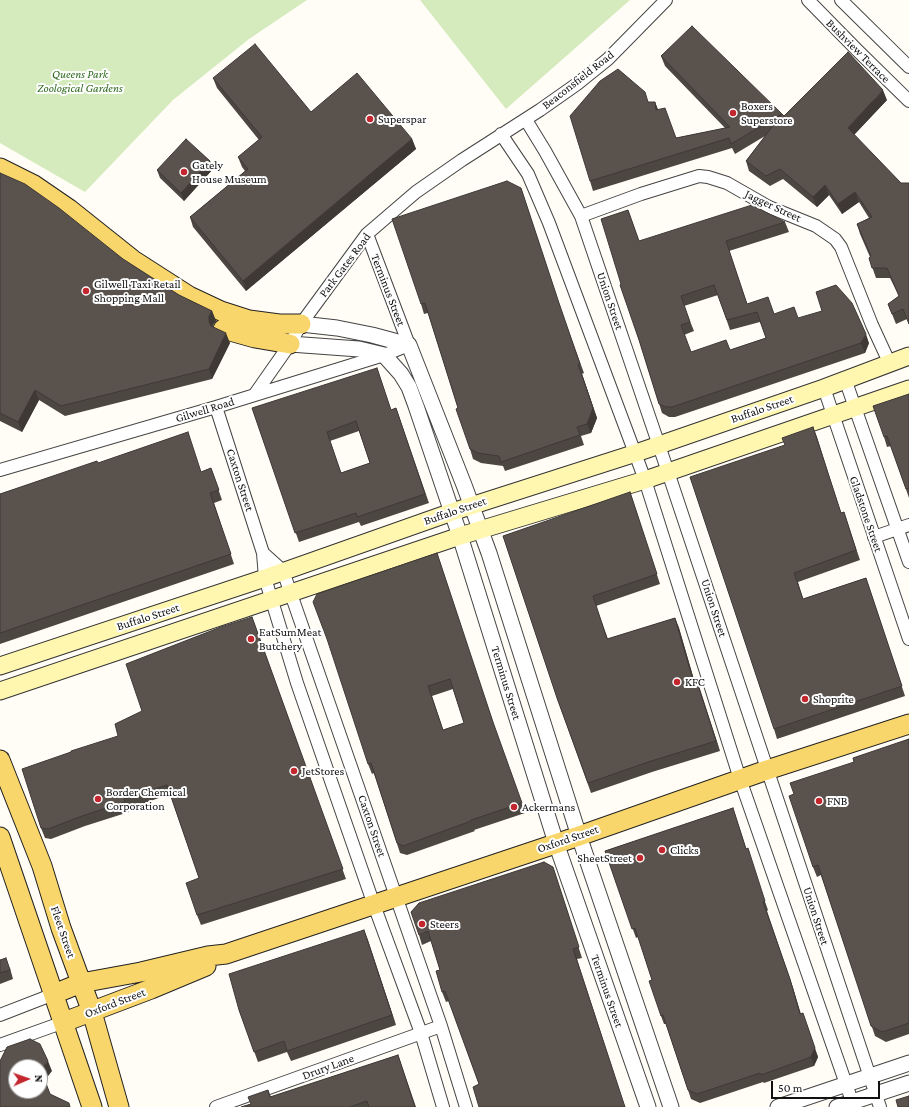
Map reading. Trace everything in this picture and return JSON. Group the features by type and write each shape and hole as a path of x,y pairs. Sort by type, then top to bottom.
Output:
{"main road":[{"path":"0,168 34,185 69,209 133,260 189,296 221,311 249,320 279,324 301,324"},
{"path":"223,329 255,338 290,344"},
{"name":"Buffalo Street","path":"0,666 265,578 452,512 636,453 824,388 889,362 909,356"},
{"name":"Buffalo Street","path":"0,691 460,536 645,480 909,389"},
{"name":"Oxford Street","path":"54,994 81,983 141,972 208,956 226,954 579,836 740,779 909,724"},
{"name":"Fleet Street","path":"0,760 42,866 61,928 92,1012 118,1107"},
{"path":"0,837 92,1107"},
{"name":"Oxford Street","path":"64,1022 211,964 226,954"}],"street":[{"name":"Beaconsfield Road","path":"501,134 526,120 577,84 608,59 666,0"},
{"name":"Bushview Terrace","path":"808,0 909,100"},
{"path":"841,0 909,67"},
{"name":"Union Street","path":"526,120 581,216 659,445 877,1101"},
{"path":"501,134 528,174 549,223 636,453 740,779 853,1104"},
{"name":"Park Gates Road","path":"255,394 290,344 301,324 367,234 416,192 501,134"},
{"name":"Jagger Street","path":"581,216 641,194 699,176 708,176 727,183 769,207 816,226 835,239 841,247 872,325 889,362"},
{"name":"Terminus Street","path":"367,234 489,553 579,836 671,1107"},
{"name":"Terminus Street","path":"301,324 337,328 372,335 409,345"},
{"path":"290,344 359,349 384,355"},
{"name":"Gilwell Road","path":"0,470 216,407 384,355 409,345"},
{"name":"Terminus Street","path":"384,355 401,374 416,406 460,536 556,843 648,1107"},
{"name":"Gladstone Street","path":"845,380 903,527 909,562"},
{"name":"Gladstone Street","path":"824,388 909,639"},
{"name":"Caxton Street","path":"216,407 263,553 265,578 297,683 374,905 421,1034 443,1107"},
{"path":"874,537 903,527"},
{"name":"Caxton Street","path":"263,553 283,571 397,897 441,1026 466,1107"},
{"name":"Oxford Street","path":"0,1015 54,994"},
{"name":"Oxford Street","path":"0,1045 64,1022"},
{"name":"Drury Lane","path":"216,1107 441,1026"},
{"path":"778,1107 909,1063"},
{"path":"837,1107 877,1101 909,1083"}],"green space":[{"name":"Queens Park Zoological Gardens","path":"0,0 307,0 249,39 173,100 85,192 0,143"},
{"path":"420,0 630,0 506,109"}],"building":[{"path":"692,26 782,114 731,144 729,138 590,181 570,116 600,81 618,69 645,92 648,102 655,102 656,110 665,108 676,138 730,127 661,56"},
{"path":"255,44 311,112 357,73 412,139 243,281 190,217 248,169 238,157 262,137 213,78"},
{"path":"848,52 883,90 848,128 901,183 909,183 909,324 903,309 892,314 888,304 899,296 887,268 872,268 869,258 871,256 857,224 872,217 855,192 838,204 825,185 813,197 780,169 766,176 746,161 782,114 784,116"},
{"path":"186,139 210,161 181,193 157,170"},
{"name":"Gilwell Taxi Retail Shopping Mall","path":"0,173 25,184 59,208 123,259 179,295 212,311 209,316 211,326 226,333 209,369 61,406 35,390 18,422 0,413"},
{"path":"507,181 521,188 580,364 578,364 593,408 587,424 577,427 580,435 501,462 499,456 478,453 470,449 456,409 458,408 425,303 421,304 392,219"},
{"path":"752,205 785,222 726,241 747,304 768,297 774,314 794,307 798,318 822,311 816,292 836,285 852,303 866,334 861,343 672,407 666,407 659,404 620,285 621,284 601,219 628,210 639,241","holes":["714,285 727,320 757,312 766,338 730,350 726,340 691,352 681,325 690,322 681,296"]},
{"path":"377,368 391,410 396,408 425,494 357,517 356,513 295,533 252,408","holes":["356,421 370,463 341,473 327,432"]},
{"path":"909,394 909,488 906,489 887,436 884,437 873,406"},
{"path":"813,427 841,513 844,512 856,550 794,573 803,599 866,578 902,686 774,729 690,477 785,445 782,438"},
{"path":"188,432 201,472 211,468 219,490 210,493 231,554 0,633 0,494 97,461 98,463"},
{"path":"630,492 657,574 593,596 607,639 675,618 693,680 696,679 716,741 648,762 588,783 557,698 503,536"},
{"path":"437,553 493,722 522,803 471,820 403,846 397,843 371,763 368,764 327,639 313,602 317,594","holes":["450,679 464,723 443,730 428,686"]},
{"path":"252,617 343,869 197,915 186,883 199,878 167,785 124,799 125,802 48,829 41,828 22,769 118,736 115,724 142,711 126,664 221,627"},
{"path":"909,739 909,1023 882,1032 871,1026 818,865 813,867 789,796 794,794 790,783 854,762 853,758"},
{"path":"733,808 746,849 748,848 765,901 763,902 790,979 800,1014 803,1013 815,1048 811,1057 761,1075 760,1073 697,1094 688,1090 663,1015 661,1016 649,981 652,980 635,928 632,929 605,851"},
{"path":"544,862 553,867 579,947 573,949 625,1107 479,1107 473,1087 479,1084 445,991 442,992 436,971 440,970 428,931 419,935 411,912 419,903"},
{"path":"364,930 392,1015 287,1051 284,1041 254,1052 239,1010 229,974"},
{"path":"6,958 10,970 0,973 0,960"},
{"path":"30,1039 40,1044 47,1059 8,1059 8,1099 48,1099 48,1089 50,1094 69,1103 70,1107 0,1107 0,1061 7,1047"},
{"path":"398,1055 415,1107 369,1107 367,1101 350,1107 241,1107 251,1104 248,1097 268,1090 270,1097"},
{"path":"909,1096 909,1107 898,1107 896,1100"}],"place":[{"name":"Boxers Superstore","path":"733,113"},
{"name":"Superspar","path":"370,119"},
{"name":"Gately House Museum","path":"184,172"},
{"name":"Gilwell Taxi Retail Shopping Mall","path":"86,291"},
{"name":"EatSumMeat Butchery","path":"251,639"},
{"name":"KFC","path":"677,682"},
{"name":"Shoprite","path":"805,699"},
{"name":"JetStores","path":"294,771"},
{"name":"Border Chemical Corporation","path":"98,799"},
{"name":"FNB","path":"819,801"},
{"name":"Ackermans","path":"514,807"},
{"name":"Clicks","path":"662,850"},
{"name":"SheetStreet","path":"640,858"},
{"name":"Steers","path":"422,924"}]}
